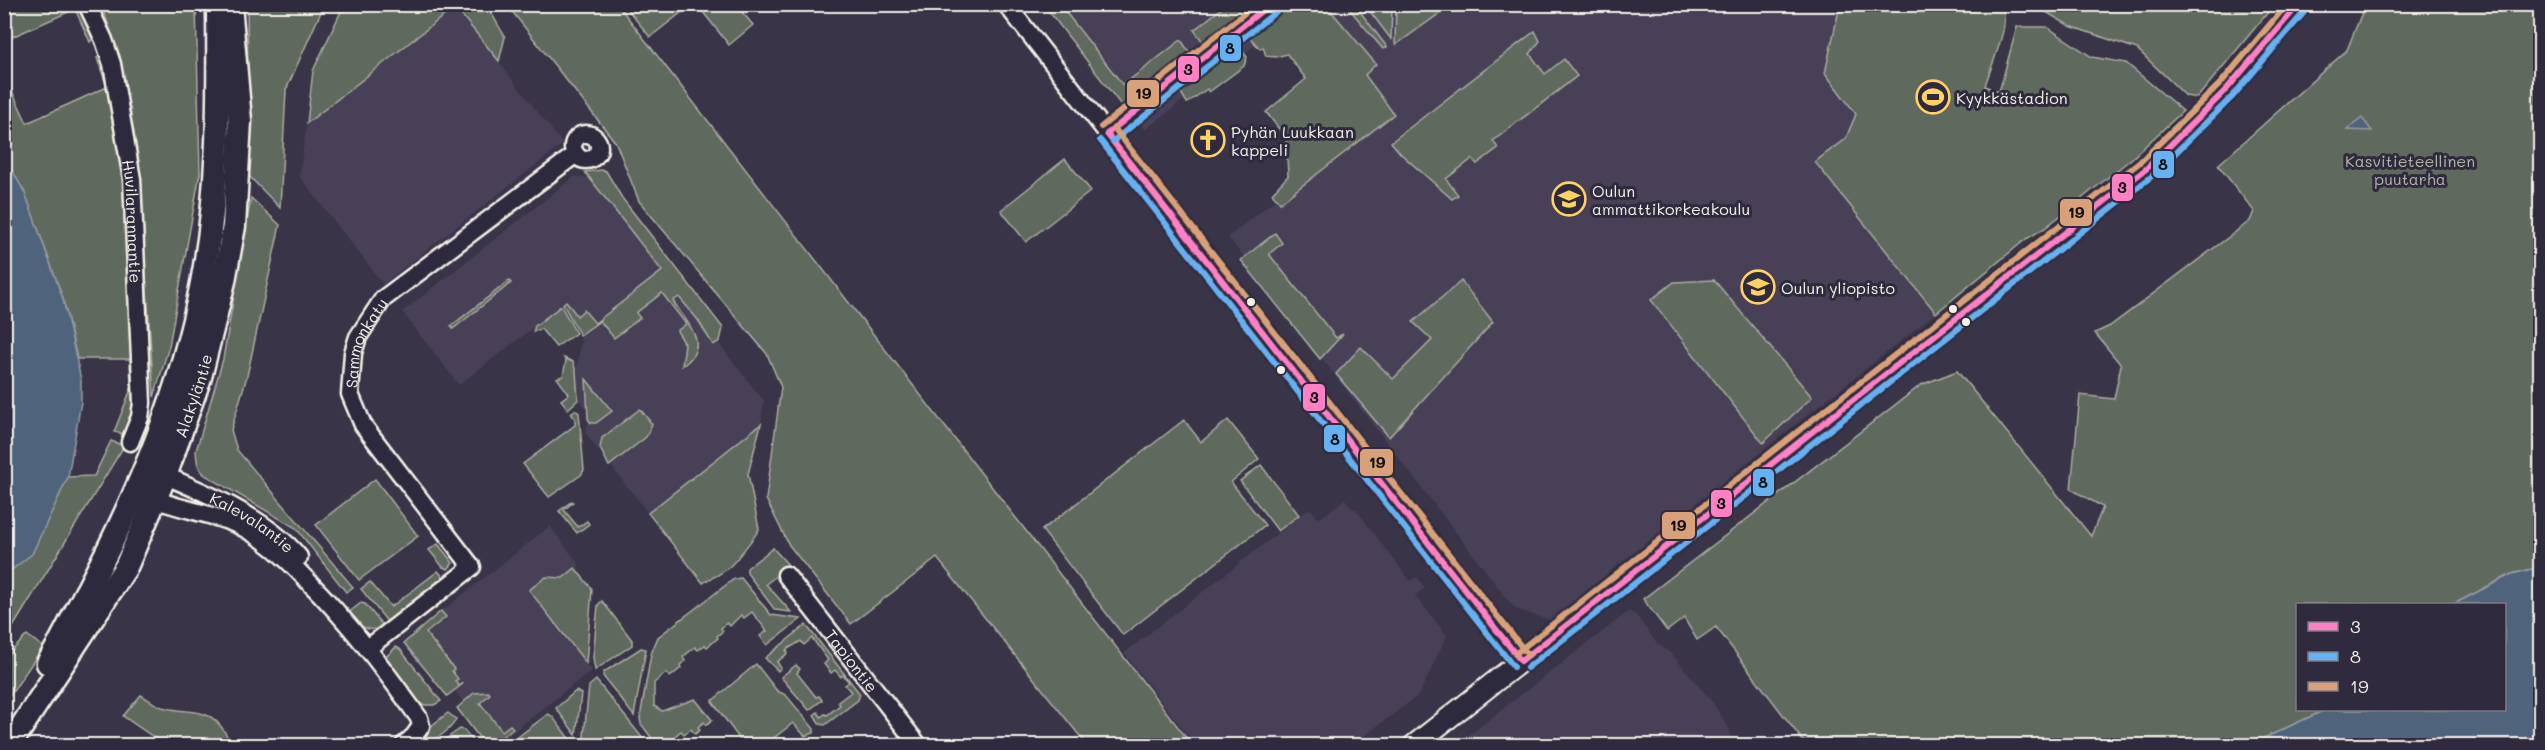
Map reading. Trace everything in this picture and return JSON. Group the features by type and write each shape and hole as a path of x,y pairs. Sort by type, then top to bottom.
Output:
{"main road":[{"name":"Alakyläntie","path":"156,472 202,283 218,157 218,4"},
{"name":"Alakyläntie","path":"4,733 146,495 200,377 224,281 234,226 240,121 230,4"},
{"name":"Alakyläntie","path":"9,746 126,567 146,495"}],"street":[{"name":"Huvilarannantie","path":"87,4 104,40 112,64 132,179 142,403 140,417 130,442"},
{"path":"1006,4 1521,661"},
{"path":"1107,134 1271,4"},
{"path":"1413,746 2146,169 2180,140 2230,87 2299,4"},
{"name":"Sammonkatu","path":"368,648 472,567 363,425 350,394 350,373 358,337 383,299 576,154"},
{"name":"Kalevalantie","path":"156,472 258,521 275,532 316,577 334,606"},
{"name":"Kalevalantie","path":"146,495 239,526 270,544 334,606 419,718 421,726 403,746"},
{"name":"Tapiontie","path":"786,575 919,746"}],"shaded area":[{"name":"Oulun yliopisto","path":"1048,5 1840,5 1825,73 1856,114 1846,138 1815,162 1936,313 1549,620 1515,609 1228,237 1375,121 1293,16 1145,130"},
{"path":"455,6 563,144 383,284 299,176 307,123"},
{"path":"575,176 589,178 764,401 761,424 648,513 585,433 591,414 574,393 581,336 559,308 459,385 402,312"},
{"path":"1345,499 1353,509 1355,508 1410,581 1417,577 1425,588 1415,596 1447,635 1419,695 1352,745 1195,745 1124,653 1310,508 1319,519"},
{"path":"550,526 579,564 575,595 549,616 591,671 497,745 411,635"},
{"path":"1629,611 1636,615 1656,642 1673,655 1714,704 1729,728 1733,745 1456,745"}],"green space":[{"path":"713,4 736,5 753,25 729,45 703,12"},
{"path":"2274,4 2197,98 2186,96 2137,49 2070,26 2034,5"},
{"path":"4,5 80,5 96,35 90,42 75,9 5,40"},
{"path":"101,5 196,5 200,173 169,346 154,397 140,184 120,56"},
{"path":"247,5 324,5 286,90 280,208 249,176"},
{"path":"344,5 483,5 493,16 505,37 499,61 455,7 307,123 313,71"},
{"path":"507,5 618,5 1192,745 1087,745 937,558 851,624 789,545 766,499 781,387 767,354 639,201 616,143"},
{"path":"624,5 691,5 650,37"},
{"path":"1044,5 1060,5 1123,85 1181,40 1192,56 1124,109"},
{"path":"1226,5 1253,5 1206,46 1194,30"},
{"path":"1287,5 1326,5 1376,64 1365,75 1394,114 1280,203 1272,193 1288,176 1286,138 1266,112 1306,79 1287,54 1276,57 1266,56 1263,47 1260,49 1248,35"},
{"path":"1346,5 1355,5 1387,47 1383,49"},
{"path":"1365,5 1392,5 1391,39"},
{"path":"1396,5 1447,5 1447,8 1395,44"},
{"path":"1840,5 2001,5 2004,12 2003,33 1985,86 1999,92 2017,27 2047,27 2092,57 2126,63 2183,111 2131,159 2045,228 2026,239 1936,313 1815,162 1846,138 1856,114 1825,73"},
{"name":"Kasvitieteellinen puutarha","path":"2365,5 2540,5 2540,567 2512,574 2456,603 2296,603 2296,711 2323,711 2249,745 1806,745 1716,627 1697,640 1684,618 1667,631 1643,599 1921,385 1957,371 2091,536 2103,507 2071,489 2080,395 2114,399 2121,365 2095,333 2110,326 2250,221 2254,211 2218,165 2347,50"},
{"path":"1535,31 1540,41 1530,54 1545,74 1564,59 1577,76 1493,141 1498,148 1477,164 1472,159 1446,179 1458,195 1452,199 1401,154 1391,142"},
{"path":"1238,46 1247,57 1244,66 1209,92 1207,89 1187,103 1180,91"},
{"path":"103,53 126,178 137,402 128,435 114,432 131,389 130,359 77,359 63,299 25,193 5,158 4,74 27,123 107,87 97,58"},
{"path":"1065,159 1091,191 1026,242 1001,210"},
{"path":"606,171 622,198 723,328 720,341 713,345 698,320 679,297 673,301 690,325 696,342 696,350 682,366 685,344 677,331 686,324 662,293 636,313 640,318 614,338 600,321 580,335 563,304 566,301 577,316 584,310 595,323 662,271 585,172"},
{"path":"251,198 280,225 247,376 231,430 237,450 353,587 346,592 296,528 205,475 198,464 196,451 223,359"},
{"path":"1275,233 1282,243 1269,254 1336,338 1343,334 1320,359 1241,260"},
{"path":"1714,280 1812,397 1763,443 1651,300 1674,282"},
{"path":"509,281 511,283 453,329 451,326"},
{"path":"1461,281 1493,322 1389,437 1336,374 1361,347 1393,379 1432,340 1413,322"},
{"path":"561,306 576,333 556,347 541,329 533,332 535,326"},
{"path":"564,358 573,362 576,371 578,400 568,409 561,400 569,394 557,378 563,376 566,361"},
{"path":"586,379 612,411 596,423 591,423 588,419"},
{"path":"640,409 652,424 646,437 609,466 600,448 602,438"},
{"path":"575,410 579,413 584,470 581,475 549,497 523,464 575,425 575,419 571,413"},
{"path":"1184,420 1201,442 1228,420 1259,459 1231,482 1265,525 1123,635 1042,530"},
{"path":"761,424 748,474 759,529 729,567 703,583 648,513"},
{"path":"111,441 124,446 5,640 5,575 32,553 68,477 94,476"},
{"path":"1261,465 1299,515 1278,531 1240,481"},
{"path":"375,479 418,536 359,580 316,525"},
{"path":"572,501 564,510 578,527 587,521 589,524 577,533 559,511"},
{"path":"438,544 453,563 448,569 443,567 429,550"},
{"path":"773,548 789,566 766,584 791,612 775,610 747,573 747,568"},
{"path":"575,568 592,589 586,663 529,590 546,577 563,578"},
{"path":"438,571 446,580 389,624 361,589 370,582 391,607"},
{"path":"741,578 771,615 801,619 767,645 760,636 767,631 752,612 744,618 741,615 730,626 727,623 721,628 723,631 717,636 718,638 707,647 705,645 698,650 695,647 683,657 685,661 680,665 681,668 670,677 666,673 654,683 654,706 662,711 695,699 712,720 706,725 704,722 695,734 691,729 684,734 681,731 675,736 680,745 657,745 641,724 640,718 651,654 658,637 734,579"},
{"path":"602,601 632,640 632,645 595,670 593,657 598,605"},
{"path":"361,603 365,604 384,627 368,629 355,621 348,613"},
{"path":"441,611 446,617 426,633 454,669 452,671 458,679 455,681 459,686 464,683 447,696 404,643"},
{"path":"806,625 860,694 858,700 825,725 820,724 814,715 818,712 821,717 827,715 851,692 845,685 849,682 843,675 841,677 835,670 831,673 824,664 828,660 812,638 804,645 801,641 786,650 788,653 777,662 781,668 778,671 765,658"},
{"path":"27,635 43,647 5,703 5,658"},
{"path":"396,647 441,701 434,705 421,705 388,663 386,657"},
{"path":"641,648 646,649 634,716 603,676 604,672"},
{"path":"756,664 777,691 786,695 814,729 814,733 805,736 793,723 765,745 744,745 712,701"},
{"path":"796,665 800,669 797,673 816,697 819,696 822,700 809,710 781,677"},
{"path":"596,680 648,745 583,745 589,686"},
{"path":"576,691 581,694 576,735 556,708"},
{"path":"488,692 490,694 480,703 502,731 510,725 513,728 491,746 484,744 457,708 474,693"},
{"path":"141,695 162,707 211,717 225,732 231,745 165,745 123,716"},
{"path":"448,713 456,719 451,727 438,737 425,740 431,726"},
{"path":"548,714 574,745 512,745 514,740"},
{"path":"460,729 464,730 476,745 437,745"}],"water":[{"path":"2362,118 2372,131 2347,130"},
{"path":"5,158 25,193 63,299 81,380 81,402 68,477 32,554 5,575"},
{"path":"2540,567 2540,745 2249,745 2323,711 2506,711 2506,603 2456,603 2512,574"}],"transit line":[{"name":"19","path":"1101,127 1256,4"},
{"name":"3","path":"1107,134 1270,4"},
{"name":"19","path":"1515,654 2140,162 2220,84 2287,4"},
{"name":"3","path":"1521,661 2146,169 2226,90 2299,4"},
{"name":"8","path":"1527,668 2152,176 2233,96 2306,10"},
{"name":"8","path":"1113,141 1277,11"},
{"name":"19","path":"1114,128 1528,655"},
{"name":"3","path":"1107,134 1521,661"},
{"name":"8","path":"1100,140 1514,667"}],"place":[{"name":"Kyykkästadion","path":"1933,97"},
{"name":"Pyhän Luukkaan kappeli","path":"1208,140"},
{"name":"Oulun ammattikorkeakoulu","path":"1569,199"},
{"name":"Oulun yliopisto","path":"1758,287"}]}
